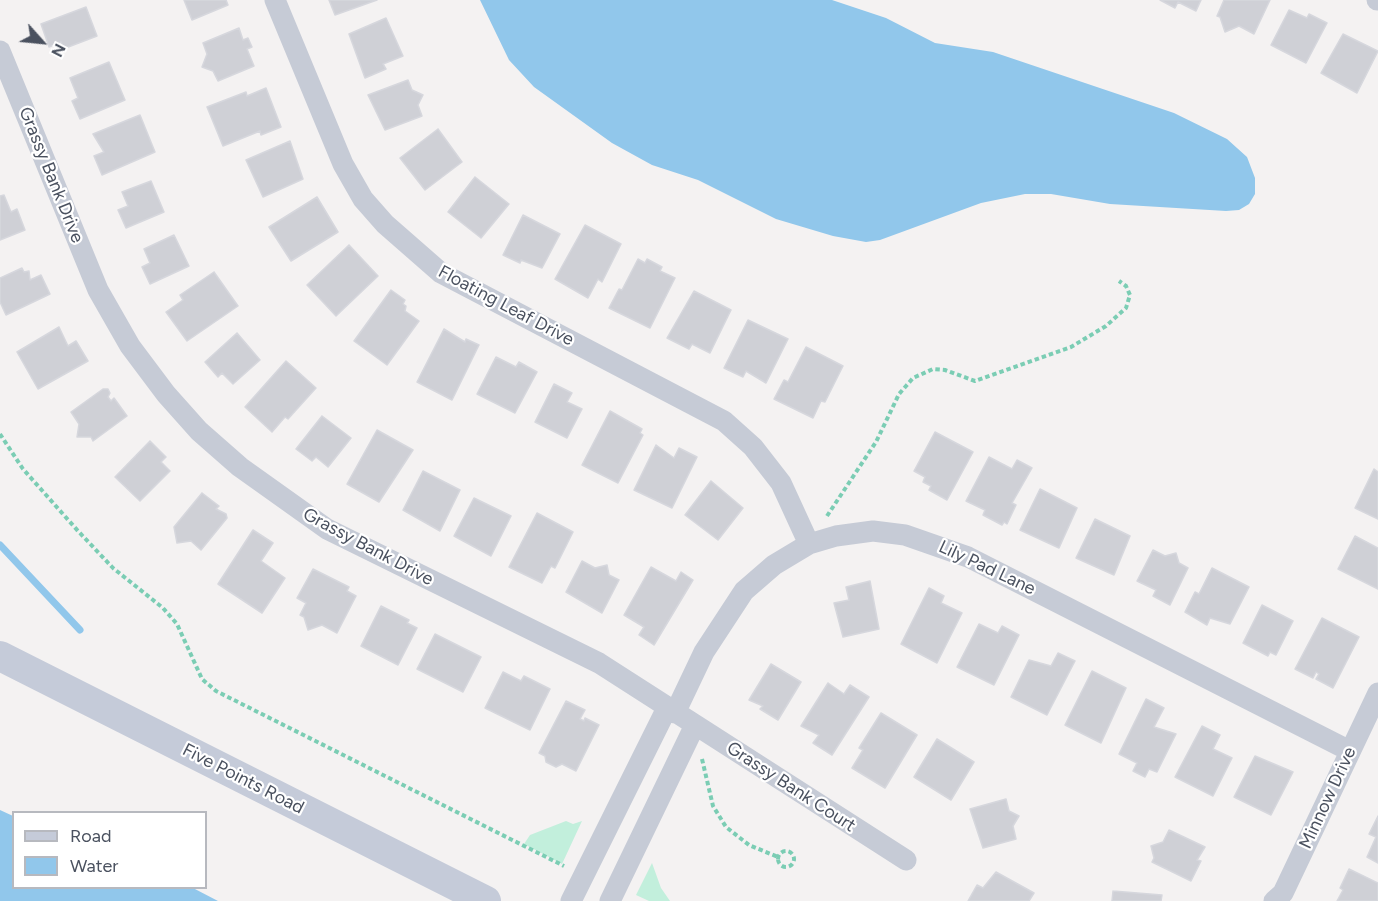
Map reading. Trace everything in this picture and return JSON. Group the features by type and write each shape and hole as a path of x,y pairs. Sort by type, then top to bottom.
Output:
{"street":[{"name":"Floating Leaf Drive","path":"275,0 343,164 363,199 386,224 413,251 449,278 724,421 753,447 781,483 809,544"},
{"name":"Grassy Bank Drive","path":"0,51 98,290 130,346 166,394 199,431 249,474 327,528 599,663 671,710"},
{"name":"Lily Pad Lane","path":"571,901 671,710 704,652 744,591 774,565 809,544 836,536 873,531 905,535 943,546 1350,751"},
{"name":"Five Points Road","path":"0,656 486,901"},
{"name":"Minnow Drive","path":"1274,901 1283,893 1378,693"},
{"name":"Grassy Bank Court","path":"671,710 906,860"},
{"path":"610,901 695,725"}],"path":[{"path":"809,544 876,442 899,394 913,378 933,369 945,370 975,381 1071,347 1113,322 1125,308 1130,295 1126,286 1119,281"},
{"path":"0,434 23,469 78,531 113,568 163,608 177,624 202,679 216,691 559,862 582,879"},
{"path":"695,725 713,806 719,818 733,835 749,845 778,857"},
{"path":"784,852 789,852 793,855 794,862 785,867 780,865 778,857 784,852"}],"green space":[{"path":"566,821 573,824 582,821 562,864 524,844 530,835"},
{"path":"652,863 661,888 670,901 649,901 636,895"}],"water":[{"path":"480,0 832,0 886,18 935,43 993,52 1174,113 1227,139 1247,157 1255,178 1255,194 1249,204 1239,210 1226,211 1110,204 1051,194 1025,194 981,203 880,240 866,242 833,236 776,219 698,180 652,165 612,143 534,87 509,60"},
{"path":"0,810 12,816 12,889 195,889 218,901 0,901"}],"building":[{"path":"184,0 226,0 228,5 192,20"},
{"path":"329,0 377,0 335,15"},
{"path":"1160,0 1201,0 1196,11 1178,2 1175,8"},
{"path":"1224,0 1270,0 1254,34 1239,26 1225,32 1220,17 1217,16"},
{"path":"86,7 97,36 63,49 61,42 49,47 41,24"},
{"path":"1289,10 1307,18 1309,14 1327,23 1306,63 1271,45"},
{"path":"386,18 403,56 383,64 386,69 365,78 349,34"},
{"path":"239,28 243,40 248,38 252,47 247,49 254,66 218,81 213,71 202,67 207,54 203,43"},
{"path":"1343,34 1378,51 1357,93 1321,73"},
{"path":"109,62 125,100 80,119 72,101 78,98 70,78"},
{"path":"408,80 412,90 423,95 418,105 422,116 385,130 368,95"},
{"path":"266,88 281,127 261,135 260,131 223,146 207,107 246,92 247,96"},
{"path":"140,115 155,152 102,175 94,156 104,152 93,134"},
{"path":"438,129 462,162 425,190 400,158"},
{"path":"290,141 303,179 263,197 246,160"},
{"path":"475,177 509,204 481,238 448,212"},
{"path":"151,181 164,212 126,228 118,210 128,206 122,192"},
{"path":"4,195 11,212 17,209 25,230 0,240 0,196"},
{"path":"317,197 338,232 291,261 269,227"},
{"path":"523,215 560,234 542,268 521,260 520,263 503,255"},
{"path":"585,225 621,244 602,282 598,279 588,298 555,279"},
{"path":"174,235 189,266 150,284 142,267 150,263 144,249"},
{"path":"349,245 378,276 336,316 307,285"},
{"path":"638,259 645,263 647,259 662,267 660,271 675,278 650,328 609,308 619,289 622,290"},
{"path":"22,268 24,272 29,271 30,280 41,275 50,294 6,315 0,302 0,278"},
{"path":"214,272 238,306 187,341 166,312 183,300 180,295"},
{"path":"391,290 405,300 403,304 406,306 405,311 419,321 387,365 354,341"},
{"path":"694,291 731,310 710,353 692,344 689,349 667,338"},
{"path":"748,320 788,339 766,383 746,371 743,377 724,368"},
{"path":"59,327 68,346 76,341 88,361 38,389 17,352"},
{"path":"444,329 465,342 466,339 479,345 452,400 417,382"},
{"path":"237,333 260,360 233,384 222,373 218,377 205,362"},
{"path":"806,347 843,366 825,402 821,401 813,418 774,399 784,380 788,382"},
{"path":"496,357 516,367 519,362 537,372 515,413 477,394"},
{"path":"286,361 316,388 288,419 285,417 272,432 245,407"},
{"path":"554,384 572,393 567,402 582,409 567,438 535,422"},
{"path":"103,389 108,389 110,393 108,397 111,401 114,398 127,416 93,441 91,437 77,437 79,424 71,412"},
{"path":"610,411 642,429 640,433 643,435 618,483 582,465"},
{"path":"322,416 351,438 328,467 316,457 312,461 296,449"},
{"path":"377,430 413,450 379,502 347,484"},
{"path":"935,432 973,452 947,500 929,490 931,486 923,482 925,477 914,471"},
{"path":"150,441 166,457 161,462 170,471 140,501 115,477"},
{"path":"656,445 674,458 679,448 697,457 672,508 634,490"},
{"path":"989,457 1012,469 1017,460 1032,468 1012,503 1016,505 1007,524 1004,522 1002,525 983,515 985,510 966,501"},
{"path":"1374,469 1378,472 1378,519 1355,508"},
{"path":"423,471 460,490 440,531 403,510"},
{"path":"711,481 743,508 718,540 685,515"},
{"path":"1040,489 1077,508 1059,548 1020,530"},
{"path":"202,493 219,506 216,509 226,514 227,518 201,550 191,541 177,543 174,527"},
{"path":"474,498 511,516 491,556 454,536"},
{"path":"537,513 573,532 555,568 551,566 542,583 509,567"},
{"path":"1095,519 1130,536 1114,575 1076,558"},
{"path":"253,530 273,543 261,561 285,578 262,613 218,584"},
{"path":"1355,536 1378,548 1378,589 1338,569"},
{"path":"1153,550 1165,556 1176,553 1179,563 1188,568 1170,605 1153,596 1156,590 1137,581"},
{"path":"582,561 595,568 607,565 609,575 619,580 602,613 566,592"},
{"path":"651,567 676,581 681,572 693,580 654,645 639,635 644,627 624,615"},
{"path":"1212,568 1249,587 1230,624 1210,618 1207,625 1185,612 1195,592 1199,594"},
{"path":"313,569 349,587 347,591 356,596 337,633 322,625 308,630 304,617 300,615 306,603 297,598"},
{"path":"870,581 879,629 843,637 834,603 849,600 846,587"},
{"path":"929,588 944,596 941,603 962,613 937,663 901,644"},
{"path":"1262,605 1293,621 1276,655 1270,652 1268,656 1243,643"},
{"path":"381,606 409,620 407,623 417,628 398,665 361,646"},
{"path":"1322,618 1359,637 1333,688 1316,679 1319,674 1316,672 1313,678 1295,669"},
{"path":"979,624 998,633 1002,626 1019,635 994,685 957,667"},
{"path":"435,634 481,657 463,692 417,669"},
{"path":"1058,653 1075,661 1047,715 1011,697 1029,660 1051,666"},
{"path":"771,664 801,682 778,720 760,709 763,706 749,700"},
{"path":"1092,671 1126,688 1101,743 1065,725"},
{"path":"503,672 521,681 524,676 550,689 530,730 485,708"},
{"path":"828,683 844,694 850,685 869,697 832,755 813,743 819,735 801,726"},
{"path":"1146,699 1164,708 1154,727 1176,734 1157,772 1149,769 1145,777 1133,771 1137,763 1119,754"},
{"path":"566,701 585,710 580,719 584,721 585,718 599,725 576,771 562,764 556,767 546,762 545,756 539,753"},
{"path":"881,713 917,735 885,788 852,768 863,750 859,748"},
{"path":"1202,726 1220,735 1213,749 1232,758 1213,796 1175,777"},
{"path":"937,739 974,762 951,800 914,777"},
{"path":"1255,756 1293,772 1271,815 1234,797"},
{"path":"1006,799 1009,811 1019,816 1013,826 1016,839 983,848 970,809"},
{"path":"1378,816 1378,863 1367,857 1376,837 1369,834"},
{"path":"1169,830 1205,847 1197,860 1201,861 1191,881 1152,862 1154,858 1151,846 1163,842"},
{"path":"1349,869 1378,883 1378,901 1337,901"},
{"path":"996,872 1034,893 1029,901 968,901 977,885 983,888"},
{"path":"1113,891 1162,895 1161,901 1112,901"}],"waterway":[{"path":"0,545 80,630"}]}
